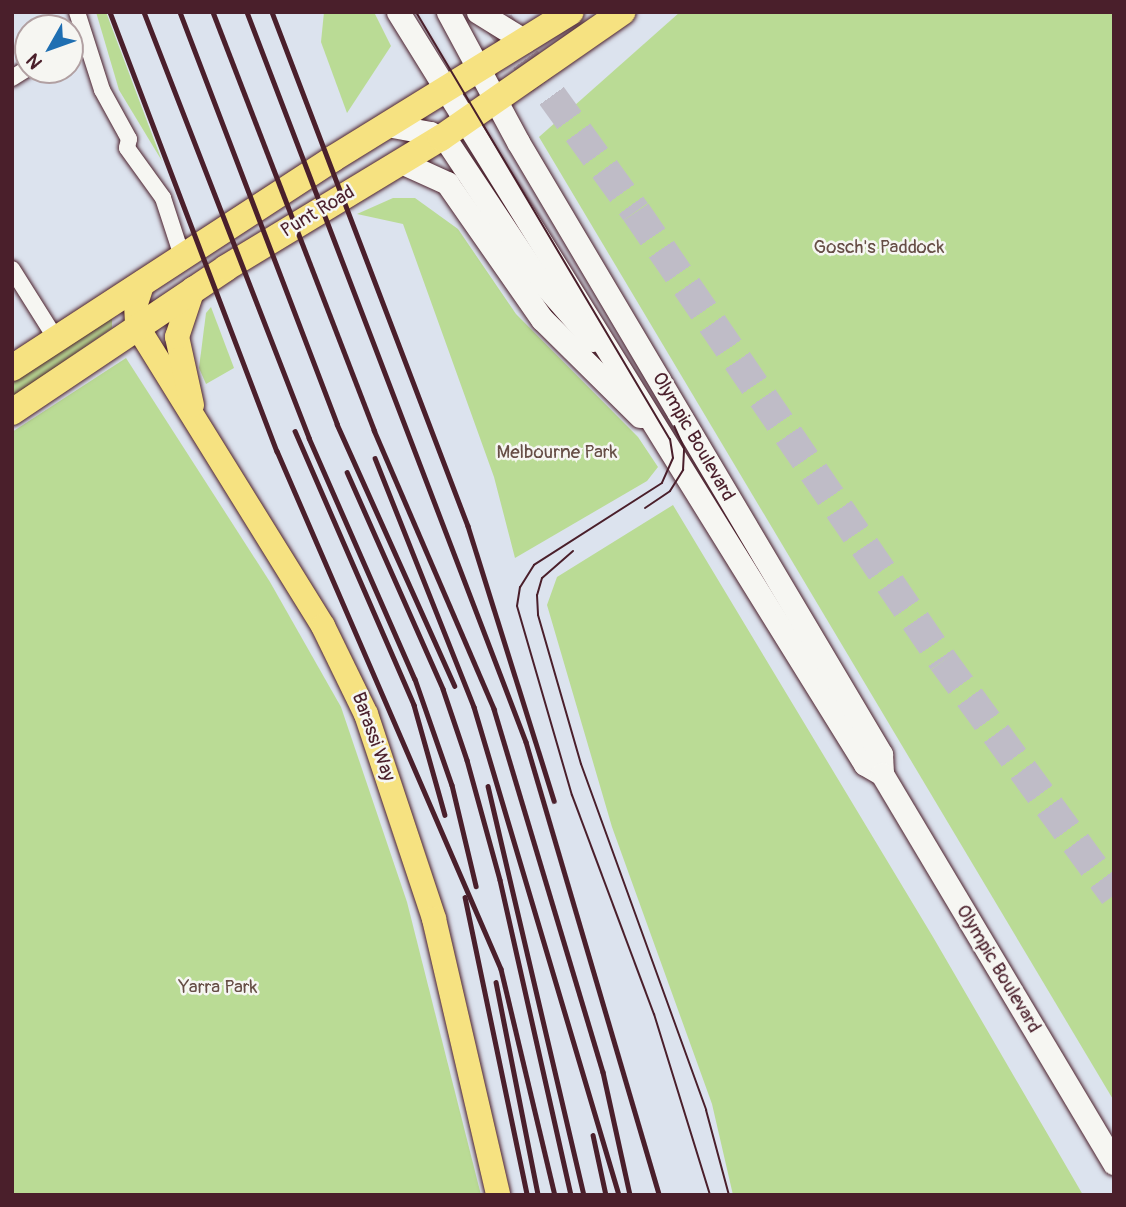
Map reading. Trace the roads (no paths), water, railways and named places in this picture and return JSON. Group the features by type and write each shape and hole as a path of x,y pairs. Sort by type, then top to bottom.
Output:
{"highway":[{"name":"Punt Road","path":"12,368 387,125 570,12"},
{"name":"Punt Road","path":"12,412 192,289 496,102 622,12"}],"main road":[{"name":"Olympic Boulevard","path":"398,12 621,367 657,433 865,764 881,774 1114,1163"},
{"name":"Olympic Boulevard","path":"448,12 496,102 881,754 881,774"},
{"path":"478,12 525,41"},
{"path":"387,125 441,138 455,150 549,293 691,435"},
{"path":"401,162 432,173 453,189 513,283 588,368 657,433"},
{"path":"137,326 136,304 143,282"},
{"path":"192,289 177,343 194,416"},
{"name":"Barassi Way","path":"137,326 333,642 366,714 434,919 498,1195"},
{"path":"588,368 621,367 634,358 638,343"}],"street":[{"path":"84,53 129,141 127,148 163,198 182,256"},
{"path":"12,269 56,339"}],"tunnel":[{"path":"499,23 636,212 943,661 1114,895"}],"tram line":[{"path":"416,12 670,439 673,458 662,483 534,565 520,587 517,606 572,795 654,1014 710,1195"},
{"path":"645,508 670,491 683,470 684,448 674,426"},
{"path":"573,551 542,578 537,595 538,615 581,764 706,1110 729,1195"}],"railway":[{"path":"110,12 277,451 501,969 555,1195"},
{"path":"144,12 309,438 415,679 452,785 476,886"},
{"path":"180,12 337,424 455,686"},
{"path":"213,12 374,430 494,709 603,1072 630,1195"},
{"path":"247,12 526,742 659,1195"},
{"path":"272,12 468,526 554,801"},
{"path":"295,431 414,705 445,815"},
{"path":"375,458 474,707 619,1195"},
{"path":"347,472 443,689 467,760 500,880 571,1195"},
{"path":"488,786 584,1195"},
{"path":"465,897 527,1195"},
{"path":"496,982 538,1195"},
{"path":"593,1135 606,1195"}],"park label":[{"name":"Gosch's Paddock","path":"879,248"},
{"name":"Melbourne Park","path":"557,453"},
{"name":"Yarra Park","path":"218,988"}]}
